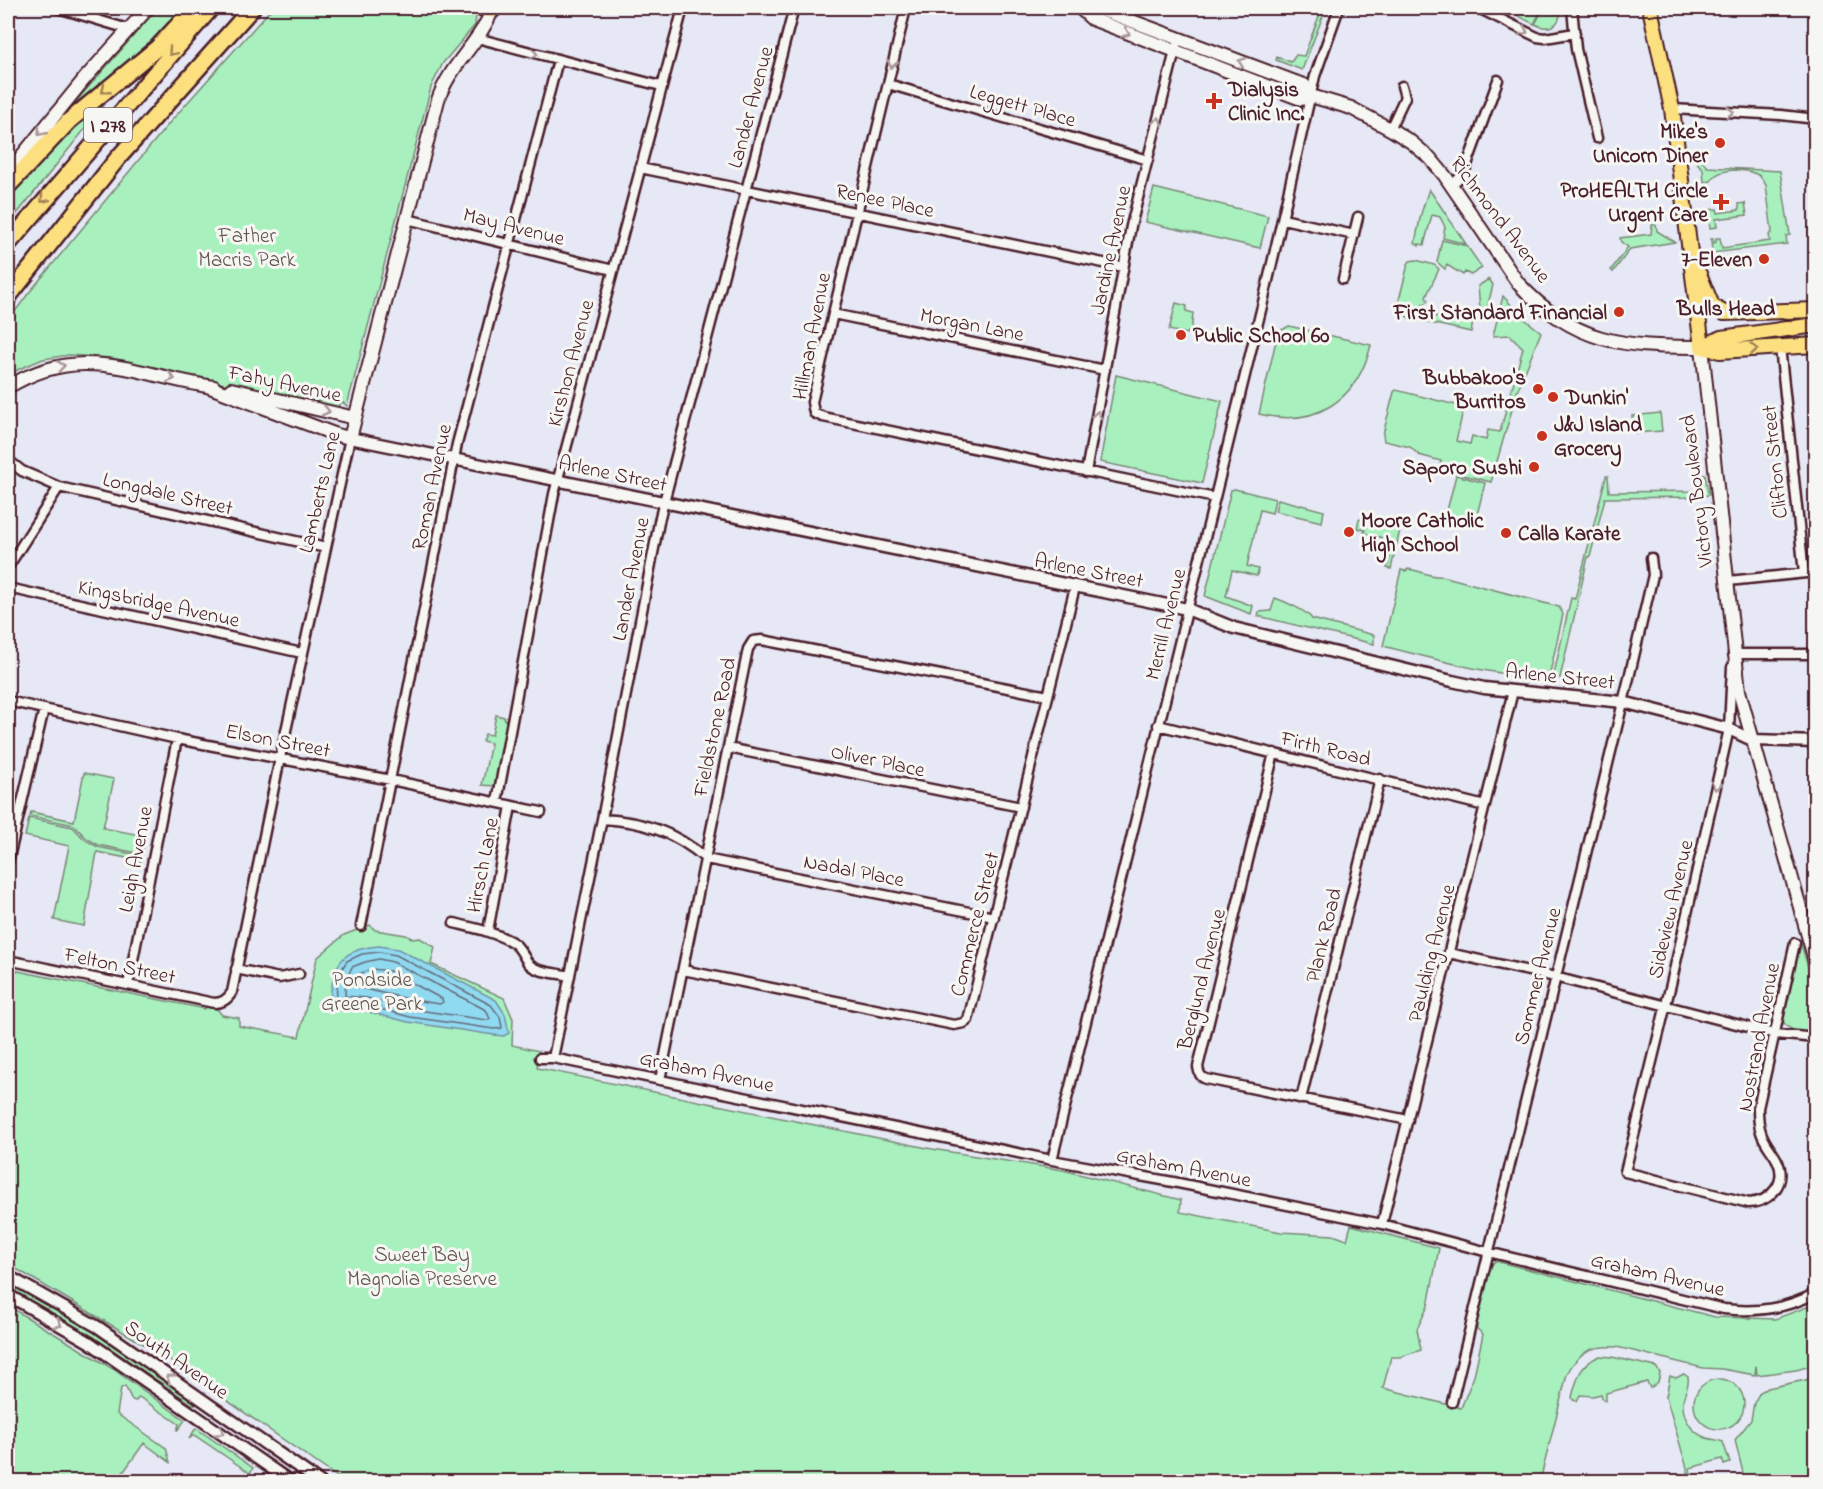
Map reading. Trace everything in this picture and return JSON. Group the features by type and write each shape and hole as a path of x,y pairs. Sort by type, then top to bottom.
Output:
{"highway":[{"path":"8,186 69,121 157,48 194,8"},
{"name":"I 278","path":"8,244 211,8"},
{"name":"I 278","path":"8,297 118,158 252,8"}],"main road":[{"path":"8,173 148,8"},
{"name":"Lamberts Lane","path":"350,438 441,91 453,68 485,27 489,8"},
{"name":"Richmond Avenue","path":"1080,8 1092,19 1300,99 1311,96 1351,108 1411,142 1430,158 1452,185 1518,283 1531,297 1562,321 1594,336 1618,343 1653,347 1702,347 1720,351 1815,345"},
{"name":"Richmond Avenue","path":"1097,8 1304,85 1311,96"},
{"name":"Victory Boulevard","path":"1650,8 1672,109 1690,246 1728,581 1733,653 1739,691 1815,964"},
{"path":"1690,246 1706,294 1717,311 1731,314 1771,310 1815,310"},
{"name":"Richmond Avenue","path":"1702,347 1721,338 1815,325"},
{"name":"Fahy Avenue","path":"8,387 47,368 90,363 112,365 207,386 231,389 355,418"},
{"name":"Fahy Avenue","path":"207,386 350,438"}],"street":[{"path":"58,8 128,29"},
{"name":"Kirshon Avenue","path":"497,802 557,481 683,8"},
{"name":"Lander Avenue","path":"553,1058 664,503 794,8"},
{"name":"Hillman Avenue","path":"906,8 832,314 812,409 818,416 1215,498"},
{"name":"Merrill Avenue","path":"1052,1160 1283,219 1315,76 1339,8"},
{"path":"1478,8 1537,37 1556,37 1575,33"},
{"path":"1572,8 1576,50 1597,138"},
{"path":"477,38 661,86"},
{"name":"Jardine Avenue","path":"1086,472 1123,267 1179,38"},
{"name":"Roman Avenue","path":"361,926 454,459 558,60"},
{"path":"1452,185 1464,173 1498,80"},
{"name":"Leggett Place","path":"888,84 1148,160"},
{"path":"1390,129 1406,97 1402,86"},
{"path":"1672,109 1815,118"},
{"name":"Renee Place","path":"640,168 1123,267"},
{"path":"1343,279 1358,217"},
{"name":"May Avenue","path":"407,219 613,270"},
{"path":"1283,219 1354,235"},
{"name":"Morgan Lane","path":"832,314 1105,370"},
{"name":"Clifton Street","path":"1780,347 1804,573"},
{"name":"Arlene Street","path":"350,438 1187,609 1234,628 1452,681 1514,691 1623,702 1729,729 1752,740 1815,742"},
{"name":"Lamberts Lane","path":"225,1000 232,992 302,653 350,438"},
{"name":"Longdale Street","path":"8,460 22,471 59,487 326,548"},
{"path":"8,567 59,487"},
{"name":"Sommer Avenue","path":"1452,1402 1653,575 1651,558"},
{"path":"1728,581 1815,572"},
{"name":"Commerce Street","path":"683,970 959,1025 964,1023 970,1015 1075,587"},
{"name":"Kingsbridge Avenue","path":"8,588 302,653"},
{"name":"Fieldstone Road","path":"660,1080 748,649 753,641 758,640 1048,696"},
{"path":"1733,653 1815,654"},
{"name":"Sideview Avenue","path":"1625,1172 1666,1006 1729,729 1733,653"},
{"name":"Paulding Avenue","path":"1382,1224 1514,691"},
{"name":"Elson Street","path":"8,701 177,739 391,780 541,812"},
{"path":"8,862 44,709"},
{"name":"Firth Road","path":"1158,725 1485,806"},
{"name":"Leigh Avenue","path":"128,985 177,739"},
{"name":"Oliver Place","path":"728,748 1021,807"},
{"name":"Berglund Avenue","path":"1274,753 1198,1067 1202,1078 1408,1120"},
{"name":"Plank Road","path":"1301,1099 1380,779"},
{"name":"Hirsch Lane","path":"488,931 511,806"},
{"path":"602,819 639,824 675,835 706,859"},
{"name":"Nadal Place","path":"706,859 994,917"},
{"name":"Hirsch Lane","path":"454,923 488,931 518,946 530,966 536,969 570,976"},
{"name":"Nostrand Avenue","path":"1625,1172 1746,1202 1756,1203 1770,1197 1779,1183 1779,1162 1761,1132 1758,1108 1795,943"},
{"path":"1449,953 1555,977 1775,1034 1815,1038"},
{"name":"Felton Street","path":"8,960 214,1003 225,1000"},
{"path":"236,969 279,978 299,974"},
{"name":"Graham Avenue","path":"540,1058 553,1058 1052,1160 1382,1224 1488,1252 1732,1310 1773,1309 1815,1293"},
{"name":"South Avenue","path":"8,1276 98,1327 320,1482"},
{"name":"South Avenue","path":"8,1295 89,1342 291,1482"}],"green space":[{"path":"158,8 184,8 143,53 69,113 71,107"},
{"name":"Father Macris Park","path":"272,8 469,8 476,15 475,25 443,63 431,87 347,406 342,402 339,404 339,411 112,358 69,355 43,359 8,376 8,321 171,121"},
{"path":"1322,8 1326,8 1302,70 1276,60 1277,57 1291,62 1296,55 1304,56"},
{"path":"1513,8 1542,8 1534,24 1511,12"},
{"path":"1544,8 1560,8 1557,23 1550,27 1535,24"},
{"path":"103,103 105,104 8,225 8,191 60,136"},
{"path":"1698,158 1701,158 1707,167 1780,171 1790,235 1786,236 1787,244 1712,253 1711,239 1714,243 1716,238 1720,238 1722,248 1770,241 1769,235 1772,232 1766,185 1760,176 1741,170 1726,171 1715,176 1711,181 1704,182 1703,169 1698,164"},
{"path":"1154,188 1268,216 1260,248 1145,222"},
{"path":"1429,189 1466,244 1443,238 1445,227 1440,217 1432,215 1424,245 1419,244 1419,246 1415,243"},
{"path":"1745,203 1747,215 1716,219 1717,227 1710,228 1708,210 1717,209 1718,213 1739,210 1739,204"},
{"path":"1656,224 1657,231 1675,242 1630,249 1613,272 1611,270 1628,247 1621,242 1620,238 1651,234 1652,225"},
{"path":"1442,240 1467,246 1482,268 1471,275 1465,272 1463,275 1447,265 1445,269 1437,262"},
{"path":"1416,260 1434,265 1439,269 1426,297 1428,301 1422,305 1428,313 1423,316 1426,321 1439,315 1442,319 1474,317 1471,332 1409,318 1401,311 1398,304 1408,264"},
{"path":"1489,279 1493,285 1484,320 1480,309 1478,286"},
{"path":"1503,296 1522,317 1541,332 1517,392 1491,482 1439,469 1441,461 1419,455 1410,447 1384,441 1383,434 1396,390 1464,407 1456,441 1470,444 1472,436 1486,440 1488,430 1500,432 1523,348 1510,335 1493,336"},
{"path":"1176,303 1187,306 1186,311 1193,313 1191,333 1169,330"},
{"path":"1289,326 1371,345 1355,381 1331,406 1298,417 1259,414 1278,332"},
{"path":"1116,375 1222,401 1202,483 1100,462"},
{"path":"1660,413 1662,431 1635,433 1632,416"},
{"path":"1698,474 1705,475 1709,495 1605,498 1590,557 1588,557 1560,678 1553,678 1571,598 1575,599 1606,476 1608,476 1609,492 1698,491"},
{"path":"1456,475 1485,483 1475,523 1446,515"},
{"path":"1231,490 1275,499 1272,513 1260,510 1247,566 1258,569 1257,576 1232,570 1226,596 1253,606 1251,614 1205,596"},
{"path":"1278,499 1324,511 1322,522 1275,511"},
{"path":"1359,519 1400,530 1391,569 1387,568 1394,541 1364,533 1365,530 1357,528"},
{"path":"1408,569 1559,607 1563,614 1549,677 1486,671 1383,646 1401,570"},
{"path":"1275,598 1300,610 1312,619 1374,635 1374,644 1258,616 1259,612 1271,611"},
{"path":"496,715 504,717 507,724 495,786 482,785 491,743 482,741 485,734 492,735"},
{"path":"84,773 114,779 103,828 146,836 142,854 98,845 85,837 74,825 30,816 31,812 74,821"},
{"path":"29,818 73,827 84,839 98,847 142,856 141,861 97,852 84,926 54,920 69,846 25,836"},
{"name":"Sweet Bay Magnolia Preserve","path":"370,925 375,930 406,935 413,939 420,938 435,947 431,964 504,998 513,1019 512,1045 539,1051 537,1068 932,1149 1063,1170 1181,1200 1180,1212 1281,1232 1333,1235 1347,1240 1351,1225 1439,1248 1428,1306 1417,1329 1421,1350 1400,1357 1391,1357 1383,1388 1461,1408 1474,1376 1483,1334 1477,1329 1482,1293 1491,1266 1495,1261 1715,1317 1775,1319 1815,1304 1815,1365 1757,1375 1756,1365 1755,1375 1703,1368 1617,1347 1600,1347 1587,1351 1576,1360 1567,1374 1540,1481 343,1481 157,1352 8,1264 8,969 205,1009 206,1007 217,1009 222,1015 239,1018 239,1026 299,1037 317,958 344,935"},
{"path":"1800,941 1815,990 1815,1033 1792,1030 1783,1021"},
{"path":"8,1280 115,1343 195,1401 195,1404 110,1348 8,1287"},
{"path":"8,1306 113,1369 185,1420 177,1431 179,1424 139,1397 136,1401 132,1400 125,1386 121,1388 117,1414 166,1448 170,1462 144,1443 117,1481 8,1481"},
{"path":"1600,1356 1656,1367 1660,1373 1658,1382 1650,1388 1647,1382 1606,1393 1606,1401 1603,1400 1601,1394 1580,1395 1577,1401 1573,1400 1580,1372 1593,1359"},
{"path":"1684,1374 1688,1377 1688,1386 1683,1401 1688,1422 1699,1434 1723,1442 1730,1463 1724,1465 1722,1459 1690,1468 1691,1474 1689,1475 1666,1397 1670,1376 1676,1378"},
{"path":"1815,1378 1815,1481 1745,1481 1735,1440 1751,1420 1754,1403 1760,1392 1768,1388"},
{"path":"1714,1379 1724,1379 1737,1386 1744,1399 1744,1409 1737,1422 1724,1429 1714,1429 1705,1425 1698,1418 1694,1409 1694,1399 1698,1390 1705,1383"},
{"path":"196,1428 253,1468 250,1473 194,1435 189,1439"}],"water":[{"path":"379,946 398,949 496,1000 505,1014 509,1033 504,1036 494,1035 408,1022 365,1011 336,1009 330,1000 331,987 341,961 356,951"}],"place":[{"name":"Dialysis Clinic Inc.","path":"1214,101"},
{"name":"Mike's Unicorn Diner","path":"1720,143"},
{"name":"ProHEALTH Circle Urgent Care","path":"1721,202"},
{"name":"7-Eleven","path":"1764,259"},
{"name":"First Standard Financial","path":"1619,312"},
{"name":"Public School 60","path":"1181,335"},
{"name":"Bubbakoo's Burritos","path":"1538,389"},
{"name":"Dunkin'","path":"1553,397"},
{"name":"J&J Island Grocery","path":"1542,436"},
{"name":"Saporo Sushi","path":"1534,467"},
{"name":"Moore Catholic High School","path":"1349,532"},
{"name":"Calla Karate","path":"1506,533"}],"district":[{"name":"Bulls Head","path":"1726,307"}],"park label":[{"name":"Pondside Greene Park","path":"372,991"}]}
